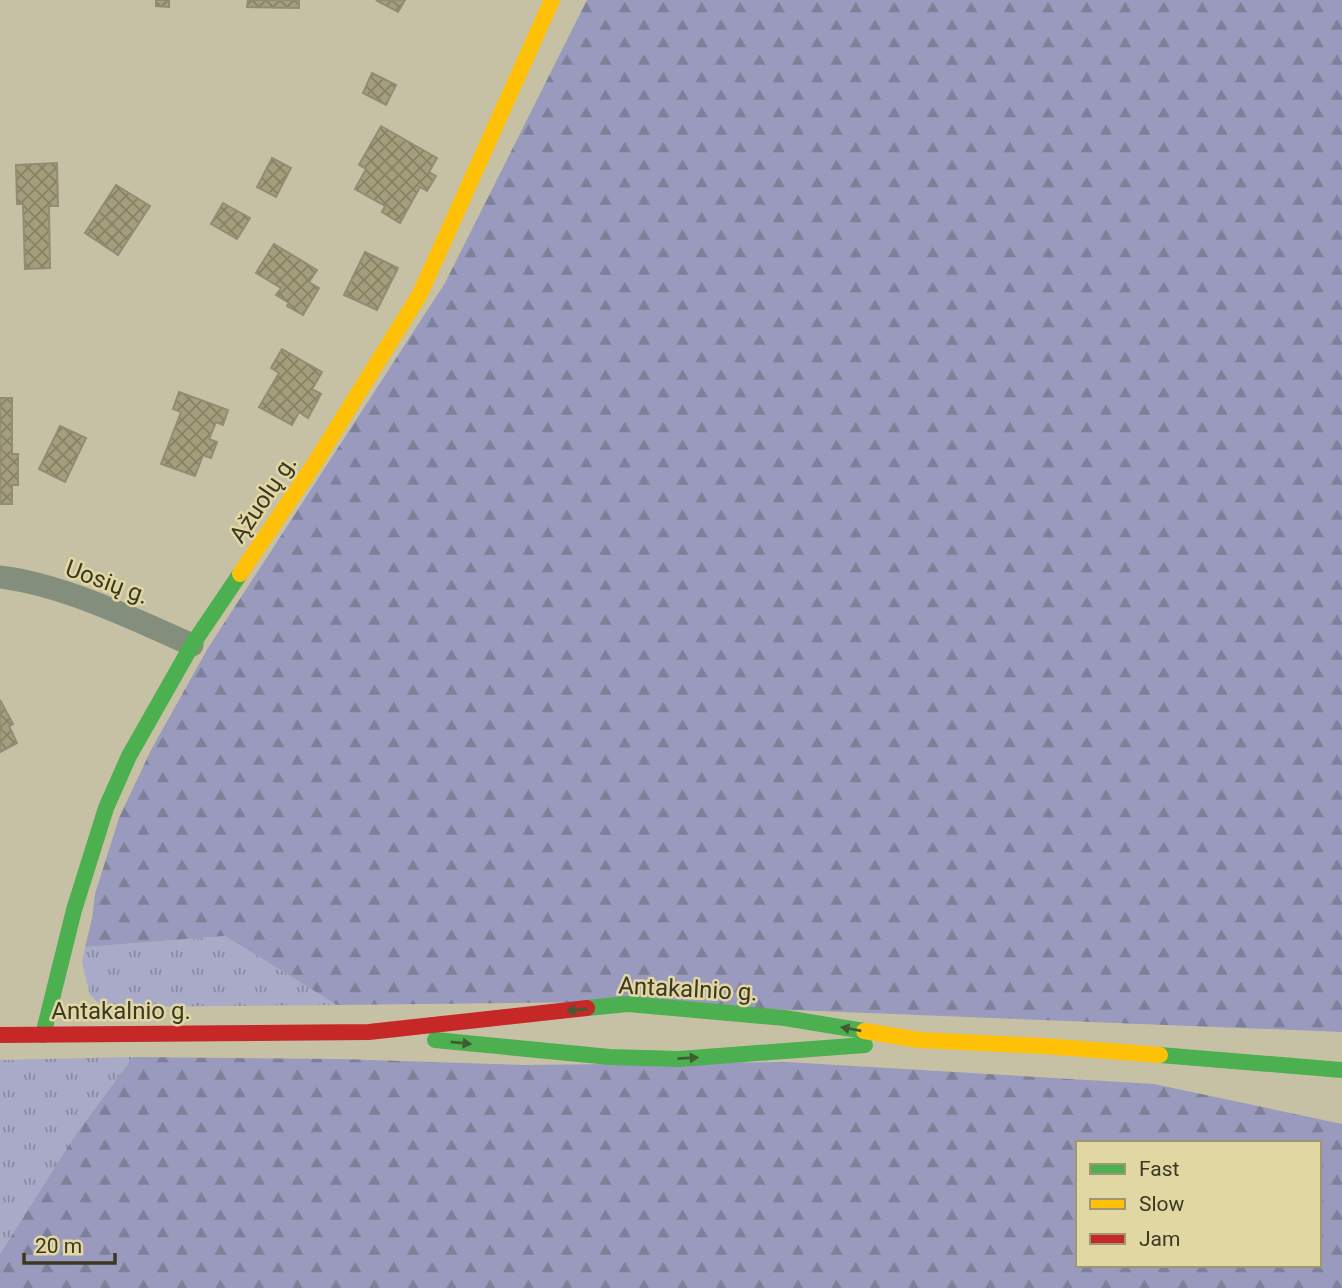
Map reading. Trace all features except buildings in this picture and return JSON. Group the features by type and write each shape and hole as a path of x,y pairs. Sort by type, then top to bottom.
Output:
{"main road":[{"name":"Ąžuolų g.","path":"43,1034 74,910 106,808 129,756 192,645 313,466 419,294 552,0"},
{"name":"Antakalnio g.","path":"0,1035 369,1032 628,1004 785,1018 919,1040 1044,1046 1342,1070"},
{"name":"Antakalnio g.","path":"369,1032 610,1057 678,1059 919,1040"}],"street":[{"name":"Uosių g.","path":"0,577 20,580 124,613 192,645"}],"green space":[{"path":"587,0 1342,0 1342,1032 594,1002 337,1005 225,936 85,947 95,894 119,818 151,750 208,648 445,283"},
{"path":"225,936 337,1005 103,1007 90,995 82,962 85,947"},
{"path":"133,1057 74,1137 0,1254 0,1060"},
{"path":"133,1057 340,1059 523,1065 787,1062 1154,1084 1342,1124 1342,1288 0,1288 0,1254 74,1137"}],"traffic: fast":[{"path":"43,1035 74,910 106,808 129,756 192,645 240,574"},
{"path":"587,1008 628,1004 785,1018 864,1031"},
{"path":"435,1040 610,1057 679,1059 865,1045"},
{"path":"1160,1055 1342,1070"}],"traffic: slow":[{"path":"240,574 313,466 420,294 552,0"},
{"path":"864,1031 919,1040 1160,1055"}],"traffic: jam":[{"path":"0,1035 369,1032 587,1008"}]}
